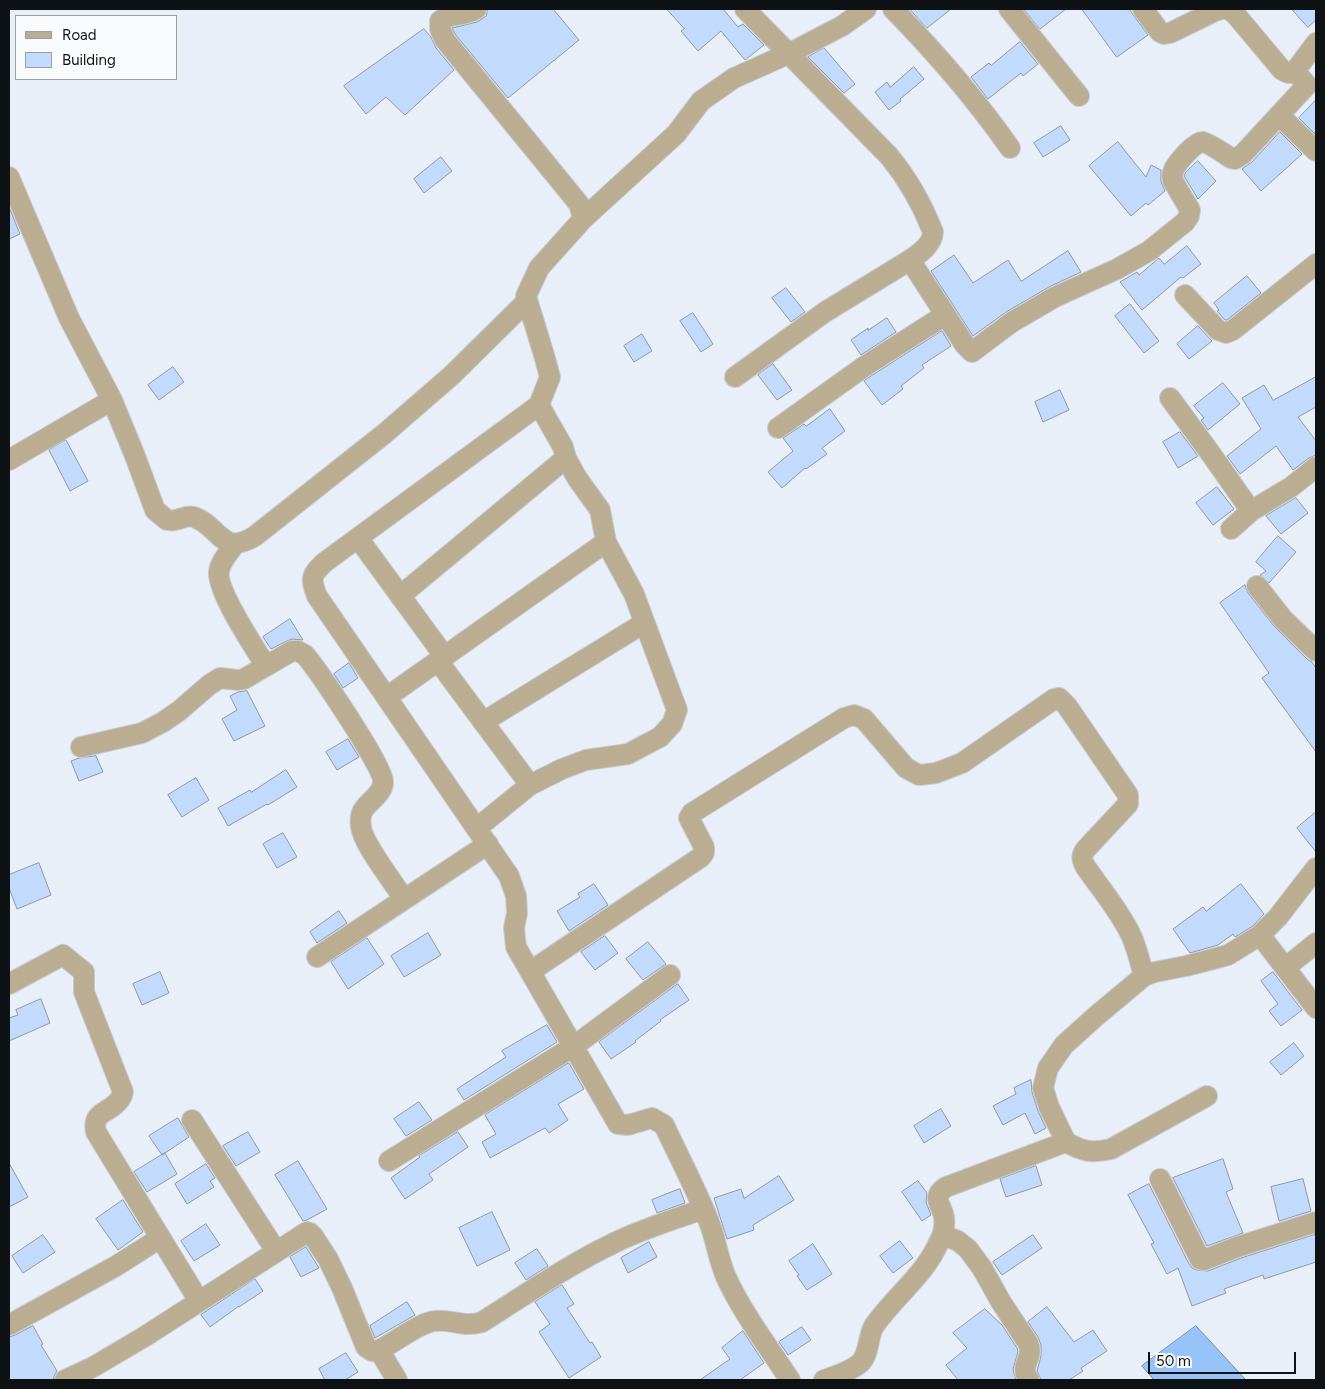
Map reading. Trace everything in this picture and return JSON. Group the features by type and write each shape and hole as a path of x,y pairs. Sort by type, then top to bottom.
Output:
{"street":[{"path":"476,9 472,12 446,16 440,21 440,29 445,40 579,204 583,219"},
{"path":"735,377 825,312 910,260 928,245 932,239 933,232 913,188 889,156 746,9"},
{"path":"790,1380 736,1297 717,1252 710,1224 664,1125 652,1118 628,1125 618,1124 516,947 514,928 517,913 516,896 509,876 317,596 312,583 315,572 325,562 539,405 550,377 526,296 539,268 583,219 676,134 701,101 734,78 790,54 842,26 866,9"},
{"path":"893,9 958,80 986,114 1010,148"},
{"path":"1009,9 1079,96"},
{"path":"1143,9 1160,32 1164,34 1221,9"},
{"path":"1225,9 1230,10 1236,15 1282,70 1297,72"},
{"path":"910,260 965,346 972,352 1012,322 1055,297 1116,269 1149,251 1185,222 1190,210 1173,181 1174,170 1198,142 1204,142 1231,158 1235,159 1243,154 1307,85 1299,76 1297,72 1298,67 1316,43"},
{"path":"1279,115 1316,151"},
{"path":"9,177 68,318 112,400 155,510 167,520 176,520 188,516 194,517 233,544 245,542 255,536 384,434 452,375 527,302"},
{"path":"1184,295 1218,330 1226,333 1233,330 1316,264"},
{"path":"778,428 865,366 945,315"},
{"path":"1170,398 1251,511"},
{"path":"9,460 112,400"},
{"path":"317,957 404,899 482,836 530,785 562,769 586,760 628,754 660,737 672,724 677,710 634,594 606,542 600,510 566,458 563,447 539,405"},
{"path":"400,596 566,458"},
{"path":"1231,529 1251,511 1291,487 1316,467"},
{"path":"358,538 400,596 483,722 530,785"},
{"path":"387,697 606,542"},
{"path":"235,544 222,561 219,572 220,583 225,597 266,666"},
{"path":"1257,586 1282,619 1316,651"},
{"path":"483,722 644,623"},
{"path":"81,747 142,733 179,711 220,678 244,679 292,651 305,654 355,728 382,773 384,782 382,790 363,810 360,816 360,828 366,842 404,899"},
{"path":"530,971 701,857 704,853 704,847 689,818 692,813 844,718 854,715 864,719 906,768 919,774 936,774 962,763 1054,699 1059,698 1067,706 1128,795 1128,804 1085,850 1082,854 1082,859 1131,935 1144,976"},
{"path":"1207,1096 1111,1149 1096,1152 1079,1150 1066,1142 1049,1107 1043,1088 1048,1068 1064,1045 1109,1004 1144,976 1228,955 1260,935 1278,917 1316,868"},
{"path":"1260,935 1316,1008"},
{"path":"1285,968 1316,943"},
{"path":"9,984 63,955 84,972 84,992 123,1092 121,1099 95,1120 96,1132 198,1302"},
{"path":"389,1161 574,1046 670,975"},
{"path":"192,1120 276,1251"},
{"path":"824,1380 859,1364 865,1356 872,1329 935,1253 943,1235 944,1218 938,1197 940,1191 946,1187 1066,1142"},
{"path":"1160,1179 1200,1259 1204,1260 1237,1247 1316,1222"},
{"path":"65,1380 144,1337 307,1232 310,1233 328,1259 366,1347 372,1351 379,1350 420,1326 433,1321 448,1321 472,1325 482,1322 592,1254 615,1242 703,1209"},
{"path":"943,1235 958,1241 968,1248 1028,1343 1030,1354 1024,1370 1029,1380"},
{"path":"9,1325 116,1266 160,1238"},
{"path":"379,1350 397,1380"}],"water":[{"path":"1196,1326 1246,1380 1154,1380 1142,1366"}],"building":[{"path":"488,9 553,9 579,40 508,98 452,28 477,22 486,16"},
{"path":"667,9 723,9 738,27 743,24 764,45 745,60 721,31 698,51 681,31 684,29"},
{"path":"910,9 951,9 927,28"},
{"path":"1024,9 1066,9 1040,29"},
{"path":"1082,9 1129,9 1148,35 1117,57"},
{"path":"1292,9 1316,9 1316,20 1308,27"},
{"path":"424,29 431,37 436,48 454,70 405,115 386,97 366,114 344,86"},
{"path":"1020,42 1038,64 1023,76 1021,73 988,99 971,77 989,63 991,65"},
{"path":"824,48 855,84 844,93 808,57"},
{"path":"914,67 924,79 889,110 875,92 887,82 890,87"},
{"path":"1316,100 1316,135 1299,118"},
{"path":"1061,126 1070,140 1043,157 1034,143"},
{"path":"1280,132 1302,154 1261,191 1242,169 1252,162"},
{"path":"1118,142 1146,177 1151,165 1161,170 1161,182 1165,191 1148,205 1146,203 1131,216 1089,166"},
{"path":"441,157 452,171 424,193 414,179"},
{"path":"1198,161 1216,181 1198,199 1184,176"},
{"path":"9,207 20,234 9,239"},
{"path":"1187,246 1201,264 1183,278 1181,277 1142,310 1120,282 1137,272 1139,275 1159,258 1164,264"},
{"path":"1068,251 1081,272 1049,287 1006,312 973,336 931,271 954,255 973,283 1008,260 1021,281"},
{"path":"1247,276 1261,293 1225,320 1217,311 1219,310 1214,303"},
{"path":"786,288 805,312 791,322 772,298"},
{"path":"1130,304 1159,341 1144,353 1115,316"},
{"path":"693,313 713,344 701,352 680,321"},
{"path":"887,318 896,332 861,355 851,340"},
{"path":"1198,326 1212,341 1189,359 1177,344"},
{"path":"942,331 951,346 922,365 924,368 901,386 903,389 882,405 864,381"},
{"path":"642,334 652,351 634,362 624,346"},
{"path":"773,364 792,390 777,400 758,375"},
{"path":"173,367 184,382 159,400 148,385"},
{"path":"1316,377 1316,407 1298,417 1316,441 1316,455 1293,470 1276,446 1240,474 1227,456 1261,429 1242,398 1264,385 1273,400"},
{"path":"1223,383 1240,404 1208,430 1201,420 1204,418 1194,406"},
{"path":"1060,390 1069,410 1043,422 1035,402"},
{"path":"830,409 845,431 822,448 827,454 805,468 782,488 768,472 793,451 783,438 804,424 806,426"},
{"path":"1180,432 1198,456 1178,468 1163,442"},
{"path":"66,440 88,481 70,491 49,450"},
{"path":"1217,487 1234,509 1213,525 1196,503"},
{"path":"1296,498 1308,513 1281,534 1266,516"},
{"path":"1278,536 1296,552 1269,583 1260,575 1266,571 1256,562"},
{"path":"1245,585 1248,593 1274,626 1316,668 1316,752 1262,678 1269,673 1220,603"},
{"path":"290,619 303,640 292,639 271,649 263,637"},
{"path":"349,663 358,678 343,688 334,674"},
{"path":"247,691 265,726 234,741 222,719 237,710 230,696 238,692"},
{"path":"348,739 359,757 337,770 326,752"},
{"path":"96,756 103,772 79,781 71,761"},
{"path":"286,770 297,787 228,826 218,808 250,790 251,792"},
{"path":"196,778 209,800 182,817 168,795"},
{"path":"1316,812 1316,852 1297,828"},
{"path":"283,833 297,857 277,868 263,844"},
{"path":"39,863 51,895 17,909 9,888 9,875"},
{"path":"594,884 608,905 569,931 557,911 580,897 578,894"},
{"path":"1241,884 1264,914 1253,926 1235,937 1233,934 1218,945 1190,953 1173,929 1203,907 1206,911"},
{"path":"339,911 347,923 317,943 310,932"},
{"path":"428,933 441,955 404,977 391,956"},
{"path":"605,936 618,953 595,970 581,952"},
{"path":"367,938 384,964 348,989 331,962"},
{"path":"648,942 666,964 643,980 626,959"},
{"path":"160,972 169,993 142,1005 133,984"},
{"path":"1273,972 1302,1010 1281,1026 1269,1011 1278,1004 1261,981"},
{"path":"678,984 689,1000 660,1020 636,1042 611,1059 599,1042"},
{"path":"41,999 50,1023 9,1041 9,1018 18,1015 16,1010"},
{"path":"547,1025 557,1042 464,1100 457,1089 506,1057 502,1051"},
{"path":"1294,1043 1304,1056 1281,1075 1270,1062"},
{"path":"569,1063 584,1089 558,1104 568,1120 549,1133 545,1128 490,1158 482,1142 496,1134 485,1115"},
{"path":"1031,1080 1032,1092 1046,1128 1035,1134 1025,1113 1003,1125 993,1106 1016,1094 1014,1088"},
{"path":"419,1102 432,1120 406,1136 394,1119"},
{"path":"941,1109 951,1126 924,1143 914,1126"},
{"path":"178,1118 189,1137 162,1155 149,1136"},
{"path":"248,1132 260,1152 236,1166 223,1146"},
{"path":"458,1132 468,1147 429,1174 433,1180 405,1199 391,1178 419,1156"},
{"path":"165,1153 177,1174 147,1192 134,1172"},
{"path":"1223,1159 1233,1189 1226,1192 1243,1233 1207,1246 1173,1178"},
{"path":"298,1161 327,1209 303,1221 275,1175"},
{"path":"9,1163 28,1197 9,1207"},
{"path":"206,1164 215,1178 210,1181 214,1187 187,1204 175,1184"},
{"path":"1036,1166 1042,1185 1006,1197 1000,1179"},
{"path":"779,1176 794,1200 753,1225 754,1230 727,1239 714,1198 741,1189 744,1198"},
{"path":"1303,1179 1311,1211 1279,1221 1271,1187"},
{"path":"918,1181 927,1193 926,1202 931,1215 922,1221 902,1192"},
{"path":"1149,1184 1192,1268 1208,1271 1241,1258 1316,1234 1316,1262 1264,1279 1263,1275 1224,1289 1226,1293 1192,1306 1178,1268 1167,1274 1151,1244 1154,1243 1128,1195"},
{"path":"680,1189 685,1203 657,1213 652,1200"},
{"path":"123,1200 143,1232 118,1250 96,1219"},
{"path":"492,1212 510,1250 477,1266 459,1228"},
{"path":"206,1224 220,1245 194,1261 181,1241"},
{"path":"43,1235 55,1252 23,1273 12,1256"},
{"path":"1033,1235 1042,1248 1002,1275 993,1262"},
{"path":"900,1241 913,1258 893,1273 880,1256"},
{"path":"649,1242 657,1257 628,1273 621,1258"},
{"path":"813,1244 832,1274 807,1290 789,1261"},
{"path":"306,1247 319,1268 301,1277 290,1257"},
{"path":"537,1249 548,1266 526,1280 515,1263"},
{"path":"255,1279 263,1291 210,1327 201,1315"},
{"path":"562,1285 574,1304 567,1308 601,1357 569,1378 539,1332 550,1324 535,1302"},
{"path":"407,1302 415,1315 375,1338 370,1326"},
{"path":"1047,1307 1074,1342 1093,1330 1107,1351 1081,1368 1083,1371 1069,1380 1041,1380 1037,1371 1041,1356 1041,1345 1028,1322"},
{"path":"985,1309 1002,1325 1017,1348 1018,1352 1013,1369 1016,1380 958,1380 946,1365 967,1348 953,1333"},
{"path":"33,1326 43,1344 41,1345 57,1371 53,1380 9,1380 9,1337"},
{"path":"802,1327 811,1340 788,1355 779,1342"},
{"path":"743,1331 764,1363 740,1380 700,1380 730,1359 722,1348"},
{"path":"346,1353 358,1372 345,1380 325,1380 319,1369"}]}
